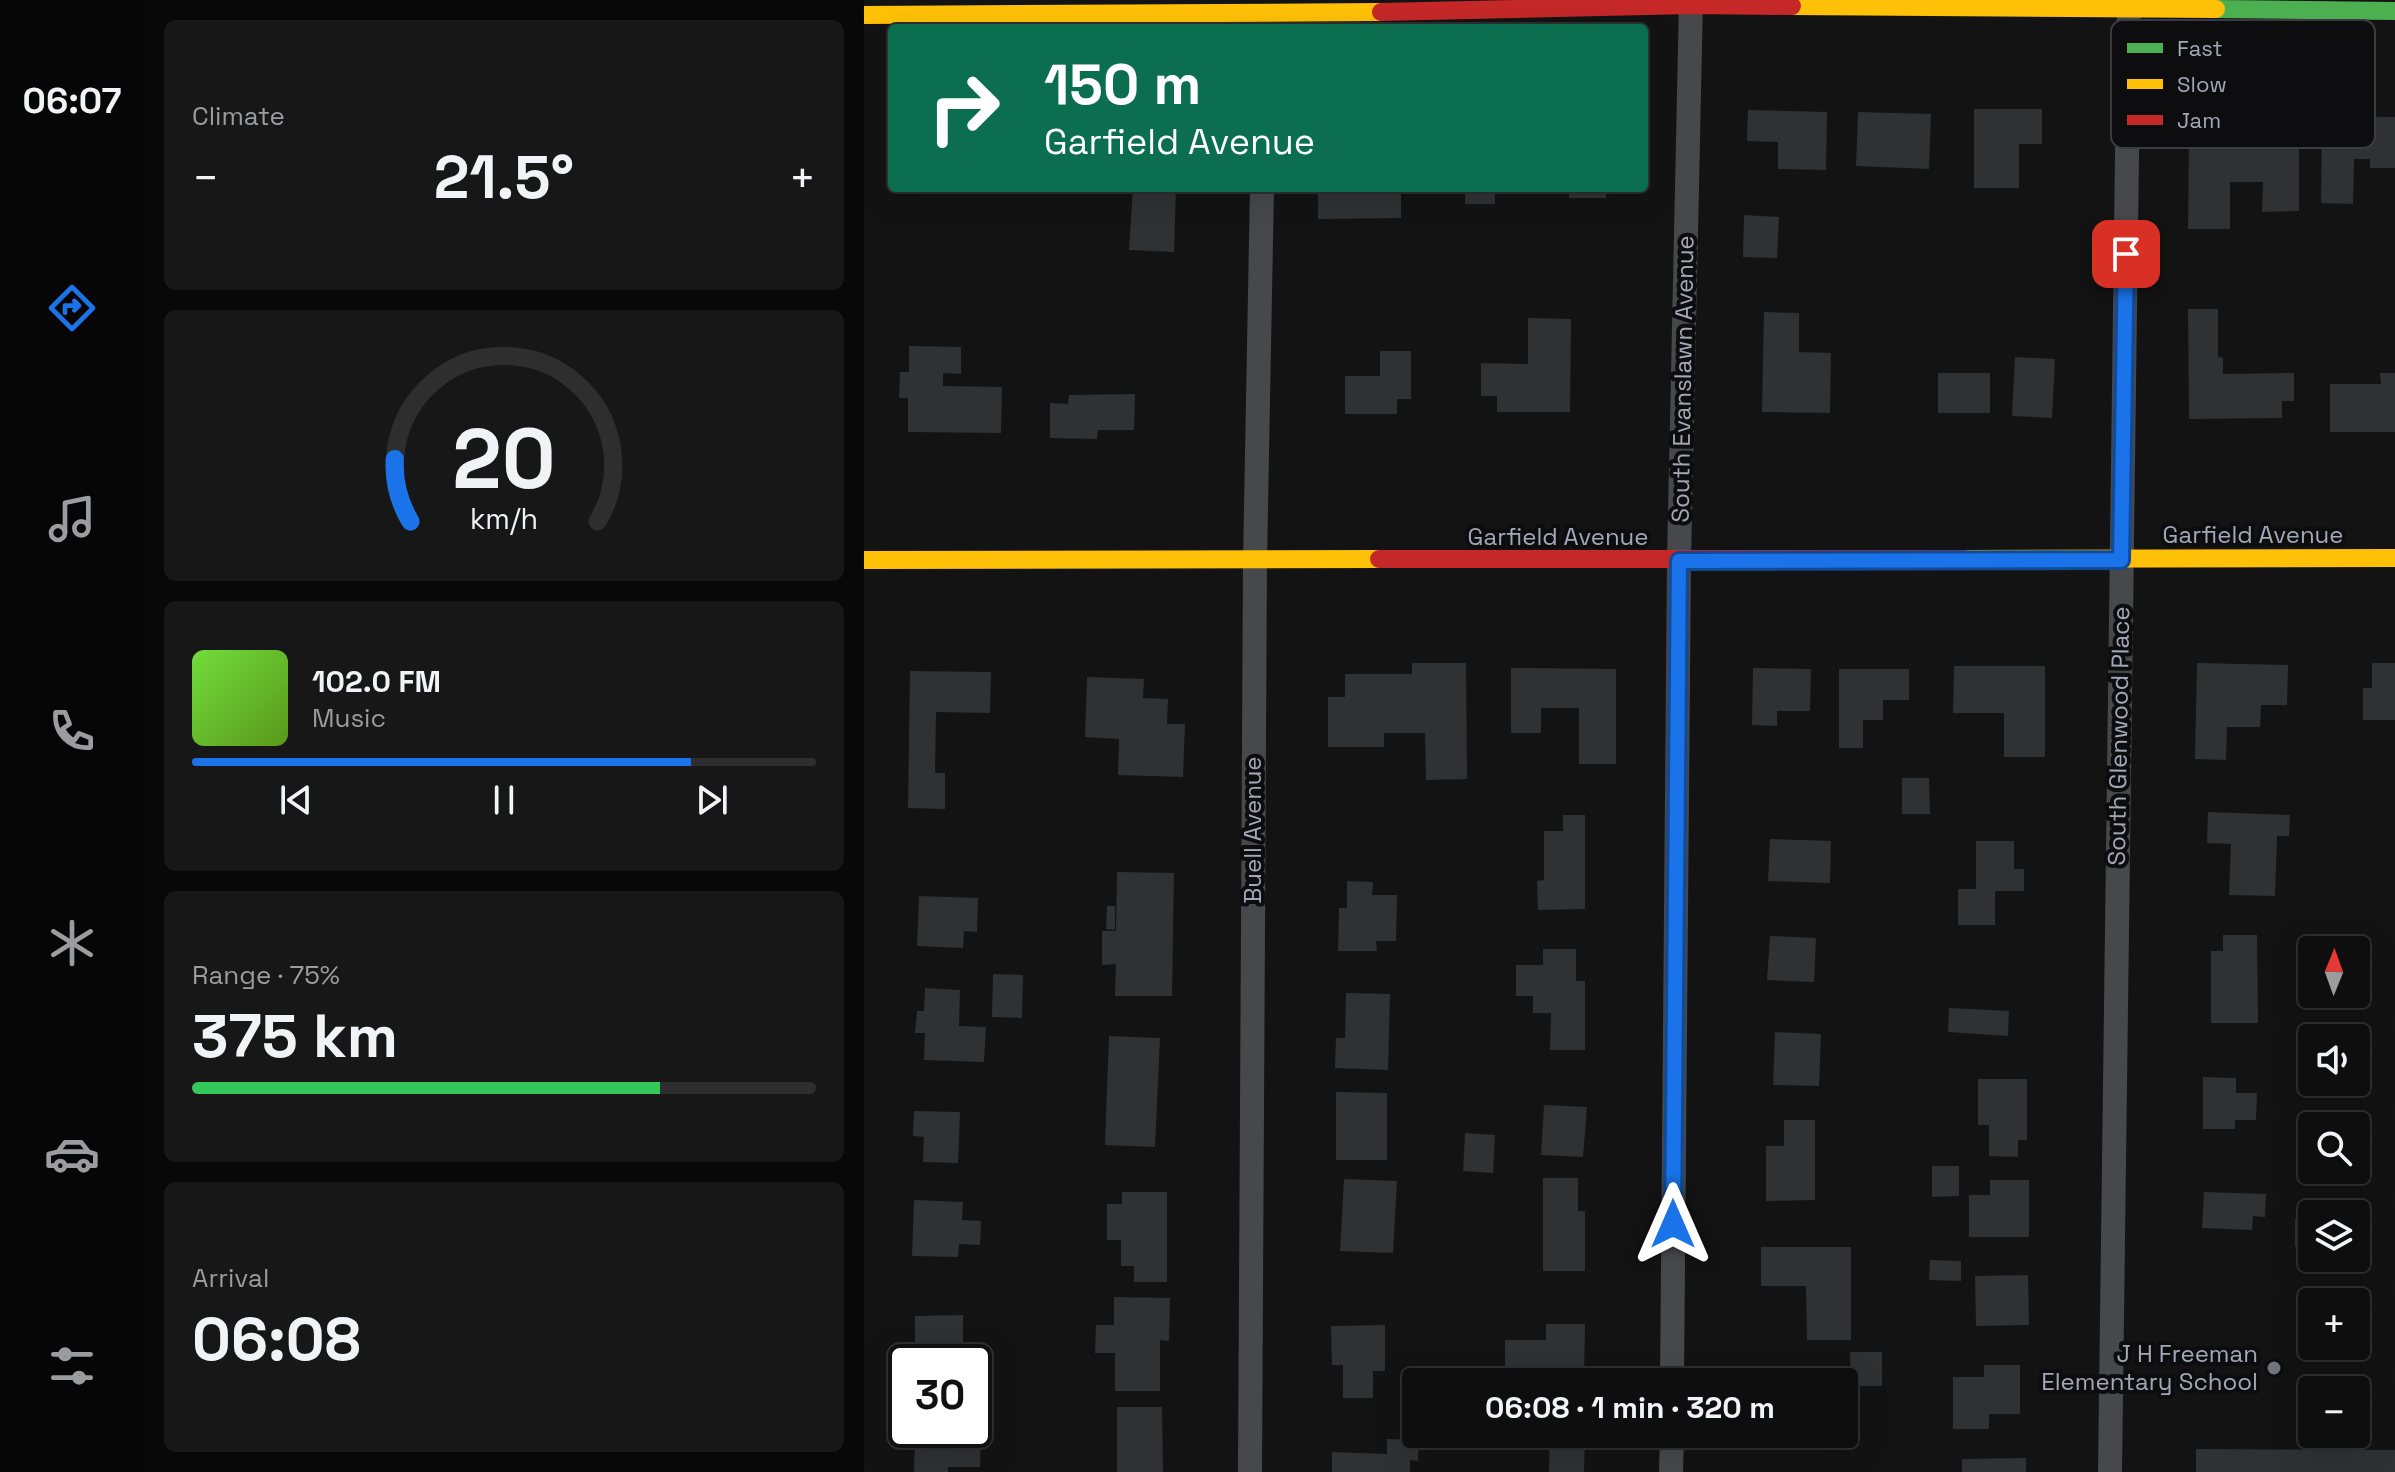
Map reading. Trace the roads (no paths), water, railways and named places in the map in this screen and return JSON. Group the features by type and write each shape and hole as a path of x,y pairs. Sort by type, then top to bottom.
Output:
{"street":[{"path":"864,15 1265,14 1691,3 2129,5 2395,11"},
{"name":"South Evanslawn Avenue","path":"1672,1368 1679,561 1691,3"},
{"name":"South Glenwood Place","path":"2110,1472 2127,148"},
{"name":"Buell Avenue","path":"1250,1472 1255,560 1262,192"},
{"name":"Garfield Avenue","path":"864,560 2395,558"},
{"path":"1671,1472 1672,1448"}],"place":[{"name":"J H Freeman Elementary School","path":"2274,1368"}]}
